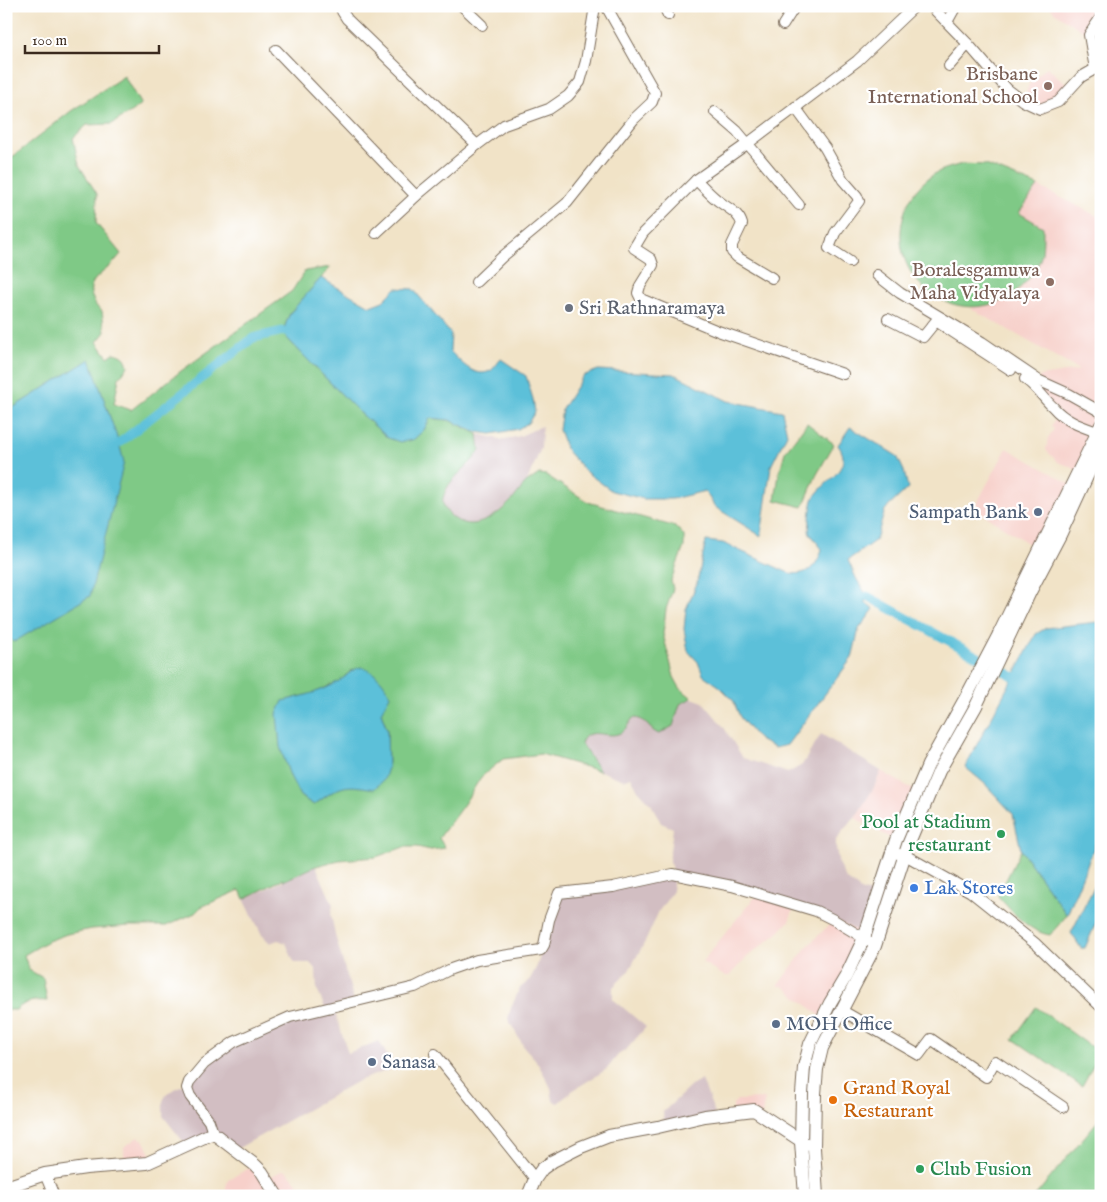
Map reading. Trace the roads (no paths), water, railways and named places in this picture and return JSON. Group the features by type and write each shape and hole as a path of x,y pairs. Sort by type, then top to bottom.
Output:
{"main road":[{"path":"804,1196 801,1142 802,1094 807,1054 821,1021 864,938 892,853 928,765 984,676 1050,530 1099,429"},
{"path":"995,653 1060,535 1101,446"},
{"path":"817,1196 814,1148 815,1094 818,1063 822,1048 875,946 908,844 939,771 976,706 984,676"},
{"path":"528,1196 535,1179 542,1169 581,1146 609,1136 658,1128 705,1116 754,1110 801,1142 814,1148"},
{"path":"6,1187 45,1174 86,1168 147,1163 213,1133 255,1165 262,1172 277,1196"}],"street":[{"path":"462,6 482,25"},
{"path":"376,233 416,196 504,125 549,109 568,96 580,82 586,61 596,6"},
{"path":"476,282 502,257 567,203 634,119 652,102 655,93 606,6"},
{"path":"783,25 795,6"},
{"path":"843,374 718,331 641,299 638,293 640,286 653,265 651,259 634,248 643,233 696,180 857,61 915,6"},
{"path":"931,6 968,44 1007,89 1023,101 1040,109 1058,102 1081,77 1098,70 1089,34 1101,17"},
{"path":"947,22 956,6"},
{"path":"341,8 347,19 477,145"},
{"path":"949,66 968,44"},
{"path":"276,50 416,196"},
{"path":"794,107 825,148 843,180 859,201 835,233 829,248 850,262"},
{"path":"715,112 737,131 799,205"},
{"path":"696,180 740,218 742,224 732,245 732,252 772,278"},
{"path":"877,275 900,293 982,342 1038,380 1069,394 1101,412"},
{"path":"888,319 923,337 936,322 1034,385 1052,407 1072,423 1099,429"},
{"path":"892,853 905,855 971,892 1036,944 1101,1007"},
{"path":"213,1133 209,1122 190,1096 189,1082 204,1064 234,1042 290,1017 415,987 451,969 477,960 541,950 559,893 613,887 673,874 732,886 816,911 875,946"},
{"path":"842,1010 919,1055 931,1039 986,1077 995,1062 1063,1107"},
{"path":"434,1054 535,1179"},
{"path":"45,1174 54,1196"}],"water":[{"path":"321,278 370,306 383,301 396,288 413,289 451,334 450,351 467,367 478,373 484,373 490,371 501,359 526,376 535,412 528,423 518,429 491,434 477,432 449,420 430,418 424,430 413,440 400,442 388,438 356,409 287,338 283,331 290,313"},
{"path":"90,359 124,462 90,596 14,642 6,636 6,412"},
{"path":"598,370 674,374 728,401 782,411 787,434 771,466 761,536 715,507 705,491 672,499 644,499 612,491 586,472 567,451 559,430 562,409 583,376"},
{"path":"850,427 897,456 904,471 908,488 885,510 876,540 848,560 867,596 865,602 874,609 859,629 852,658 787,745 775,748 759,740 740,717 733,700 719,686 703,675 698,662 688,651 684,629 686,609 697,583 706,541 723,543 789,573 801,573 814,565 822,549 809,532 813,500 840,468 843,461 838,445"},
{"path":"1097,622 1101,624 1101,772 1099,778 1101,830 1067,915 1021,850 1013,814 984,783 965,767 1036,634 1046,628"},
{"path":"362,667 372,672 379,679 390,696 381,712 387,730 388,768 384,780 374,789 348,786 336,790 314,805 300,796 290,776 280,747 277,714 283,701 326,688 352,671"},
{"path":"1098,879 1101,881 1101,911 1085,948 1081,948 1071,933"}],"waterway":[{"path":"119,443 253,338 283,331"},
{"path":"867,596 1013,676"}],"place":[{"name":"Brisbane International School","path":"1048,86"},
{"name":"Boralesgamuwa Maha Vidyalaya","path":"1050,282"},
{"name":"Sri Rathnaramaya","path":"569,308"},
{"name":"Sampath Bank","path":"1038,512"},
{"name":"Pool at Stadium restaurant","path":"1001,834"},
{"name":"Lak Stores","path":"914,888"},
{"name":"MOH Office","path":"776,1024"},
{"name":"Sanasa","path":"372,1062"},
{"name":"Grand Royal Restaurant","path":"833,1100"},
{"name":"Club Fusion","path":"920,1169"}]}
